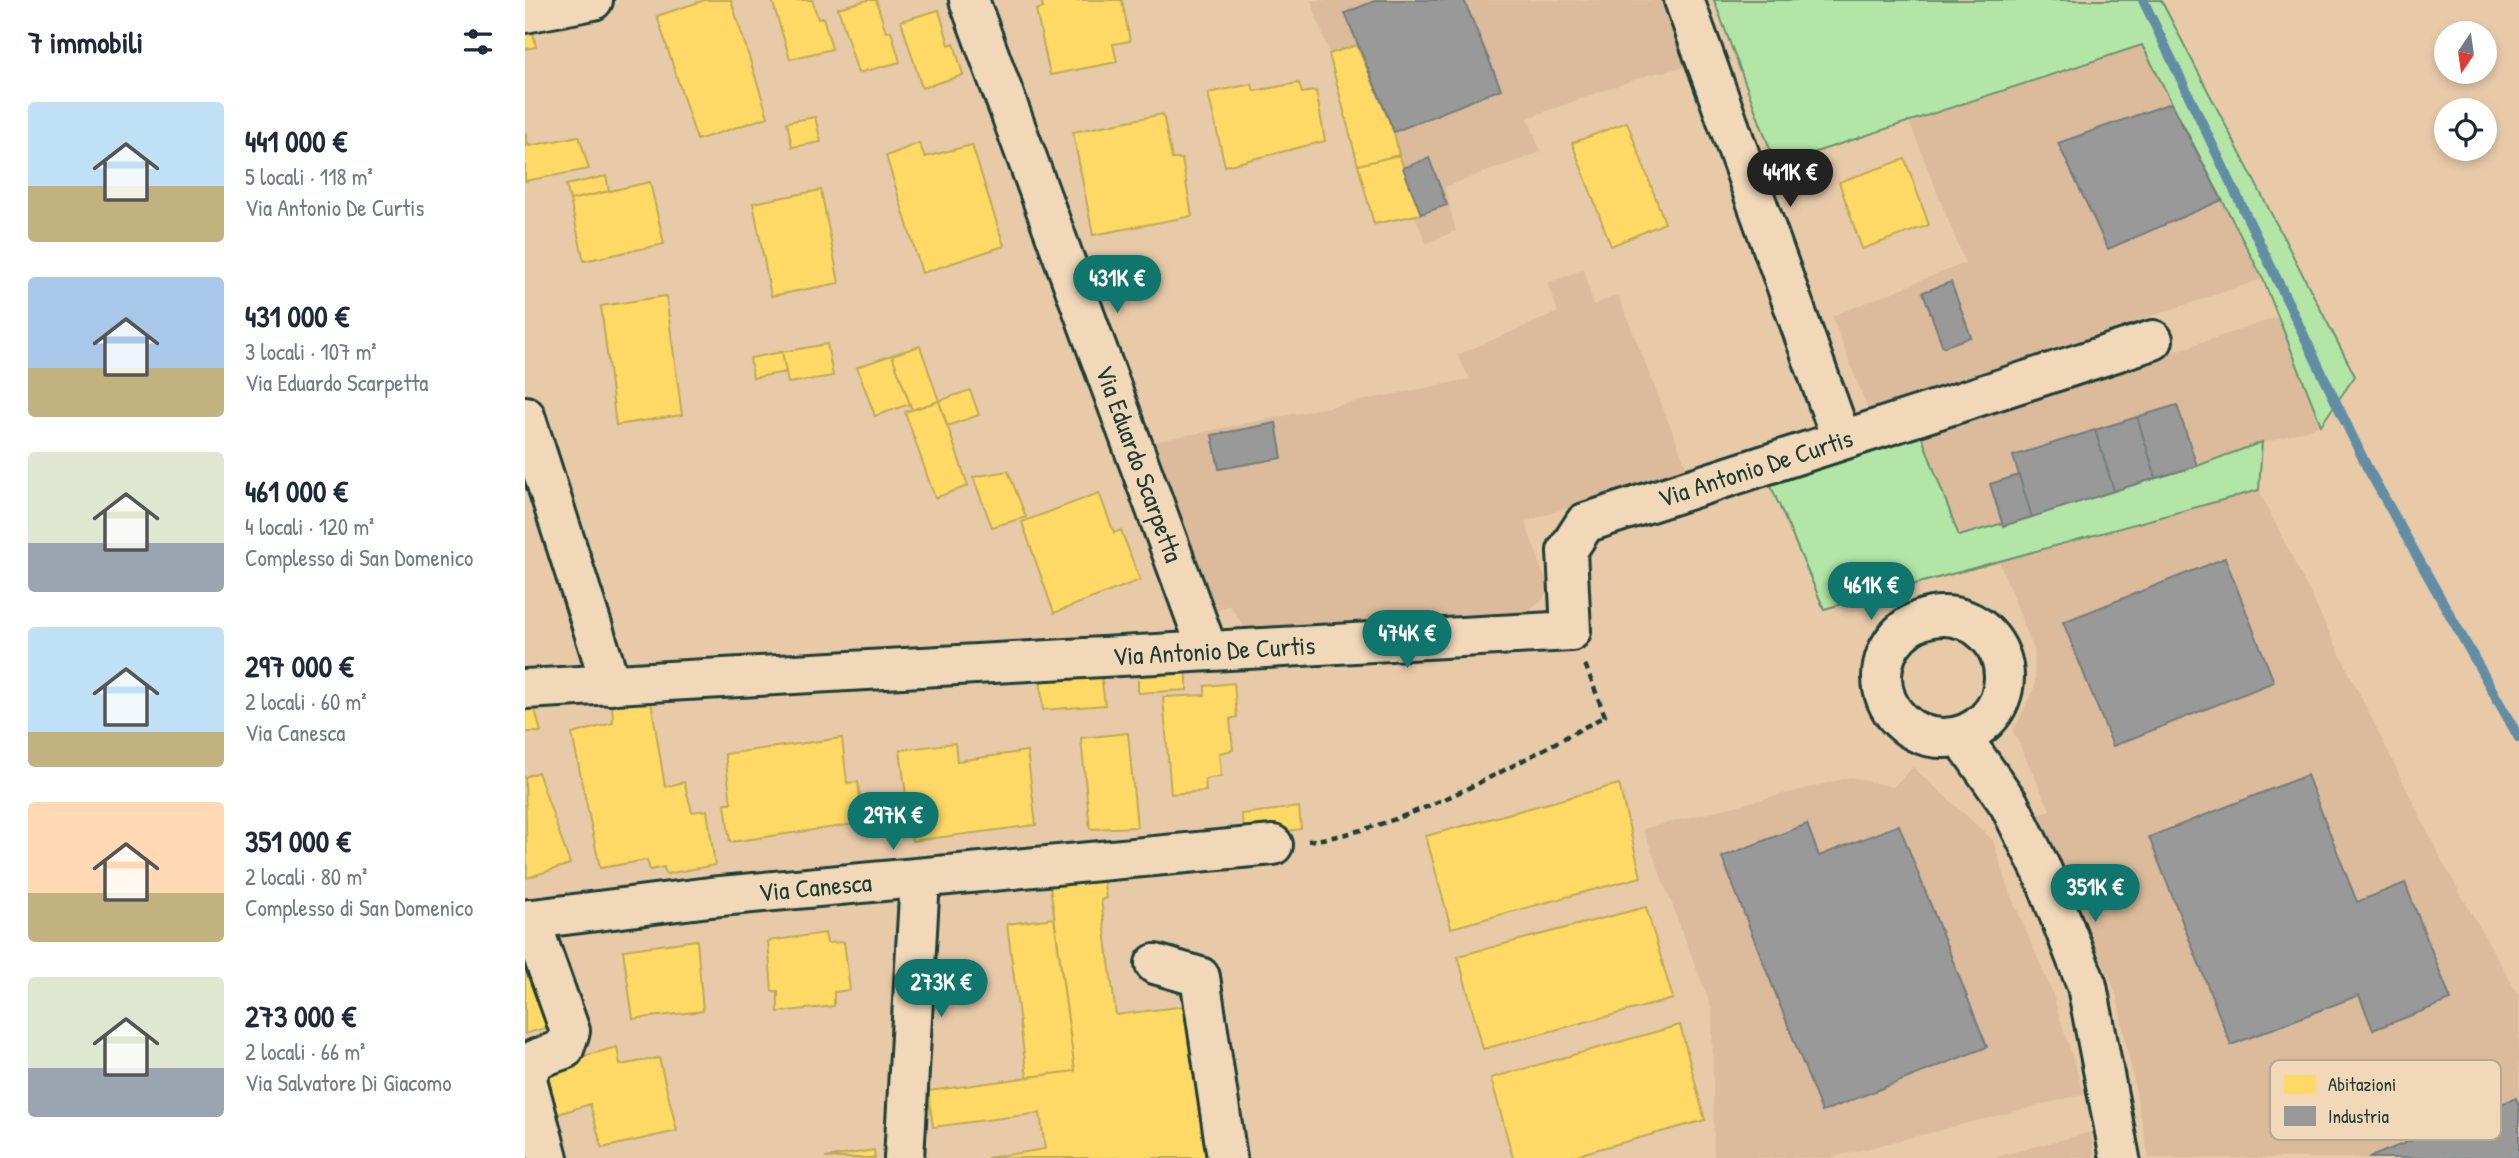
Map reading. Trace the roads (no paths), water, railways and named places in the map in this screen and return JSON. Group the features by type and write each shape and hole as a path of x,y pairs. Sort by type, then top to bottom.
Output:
{"street":[{"path":"525,13 593,0"},
{"name":"Via Eduardo Scarpetta","path":"969,0 1208,651"},
{"path":"1684,0 1841,438"},
{"name":"Via Antonio De Curtis","path":"525,689 1571,631 1567,551 1585,523 1841,438 2153,340"},
{"path":"525,416 611,685"},
{"path":"1961,736 2009,804 2043,873 2087,986 2120,1158"},
{"name":"Via Canesca","path":"528,919 710,897 1273,845"},
{"path":"904,1158 920,879"},
{"path":"528,919 570,1031 564,1049 536,1059 526,1076 548,1158"},
{"path":"1155,964 1200,976 1227,1158"}],"waterway":[{"path":"2143,0 2367,467 2519,738"}]}
